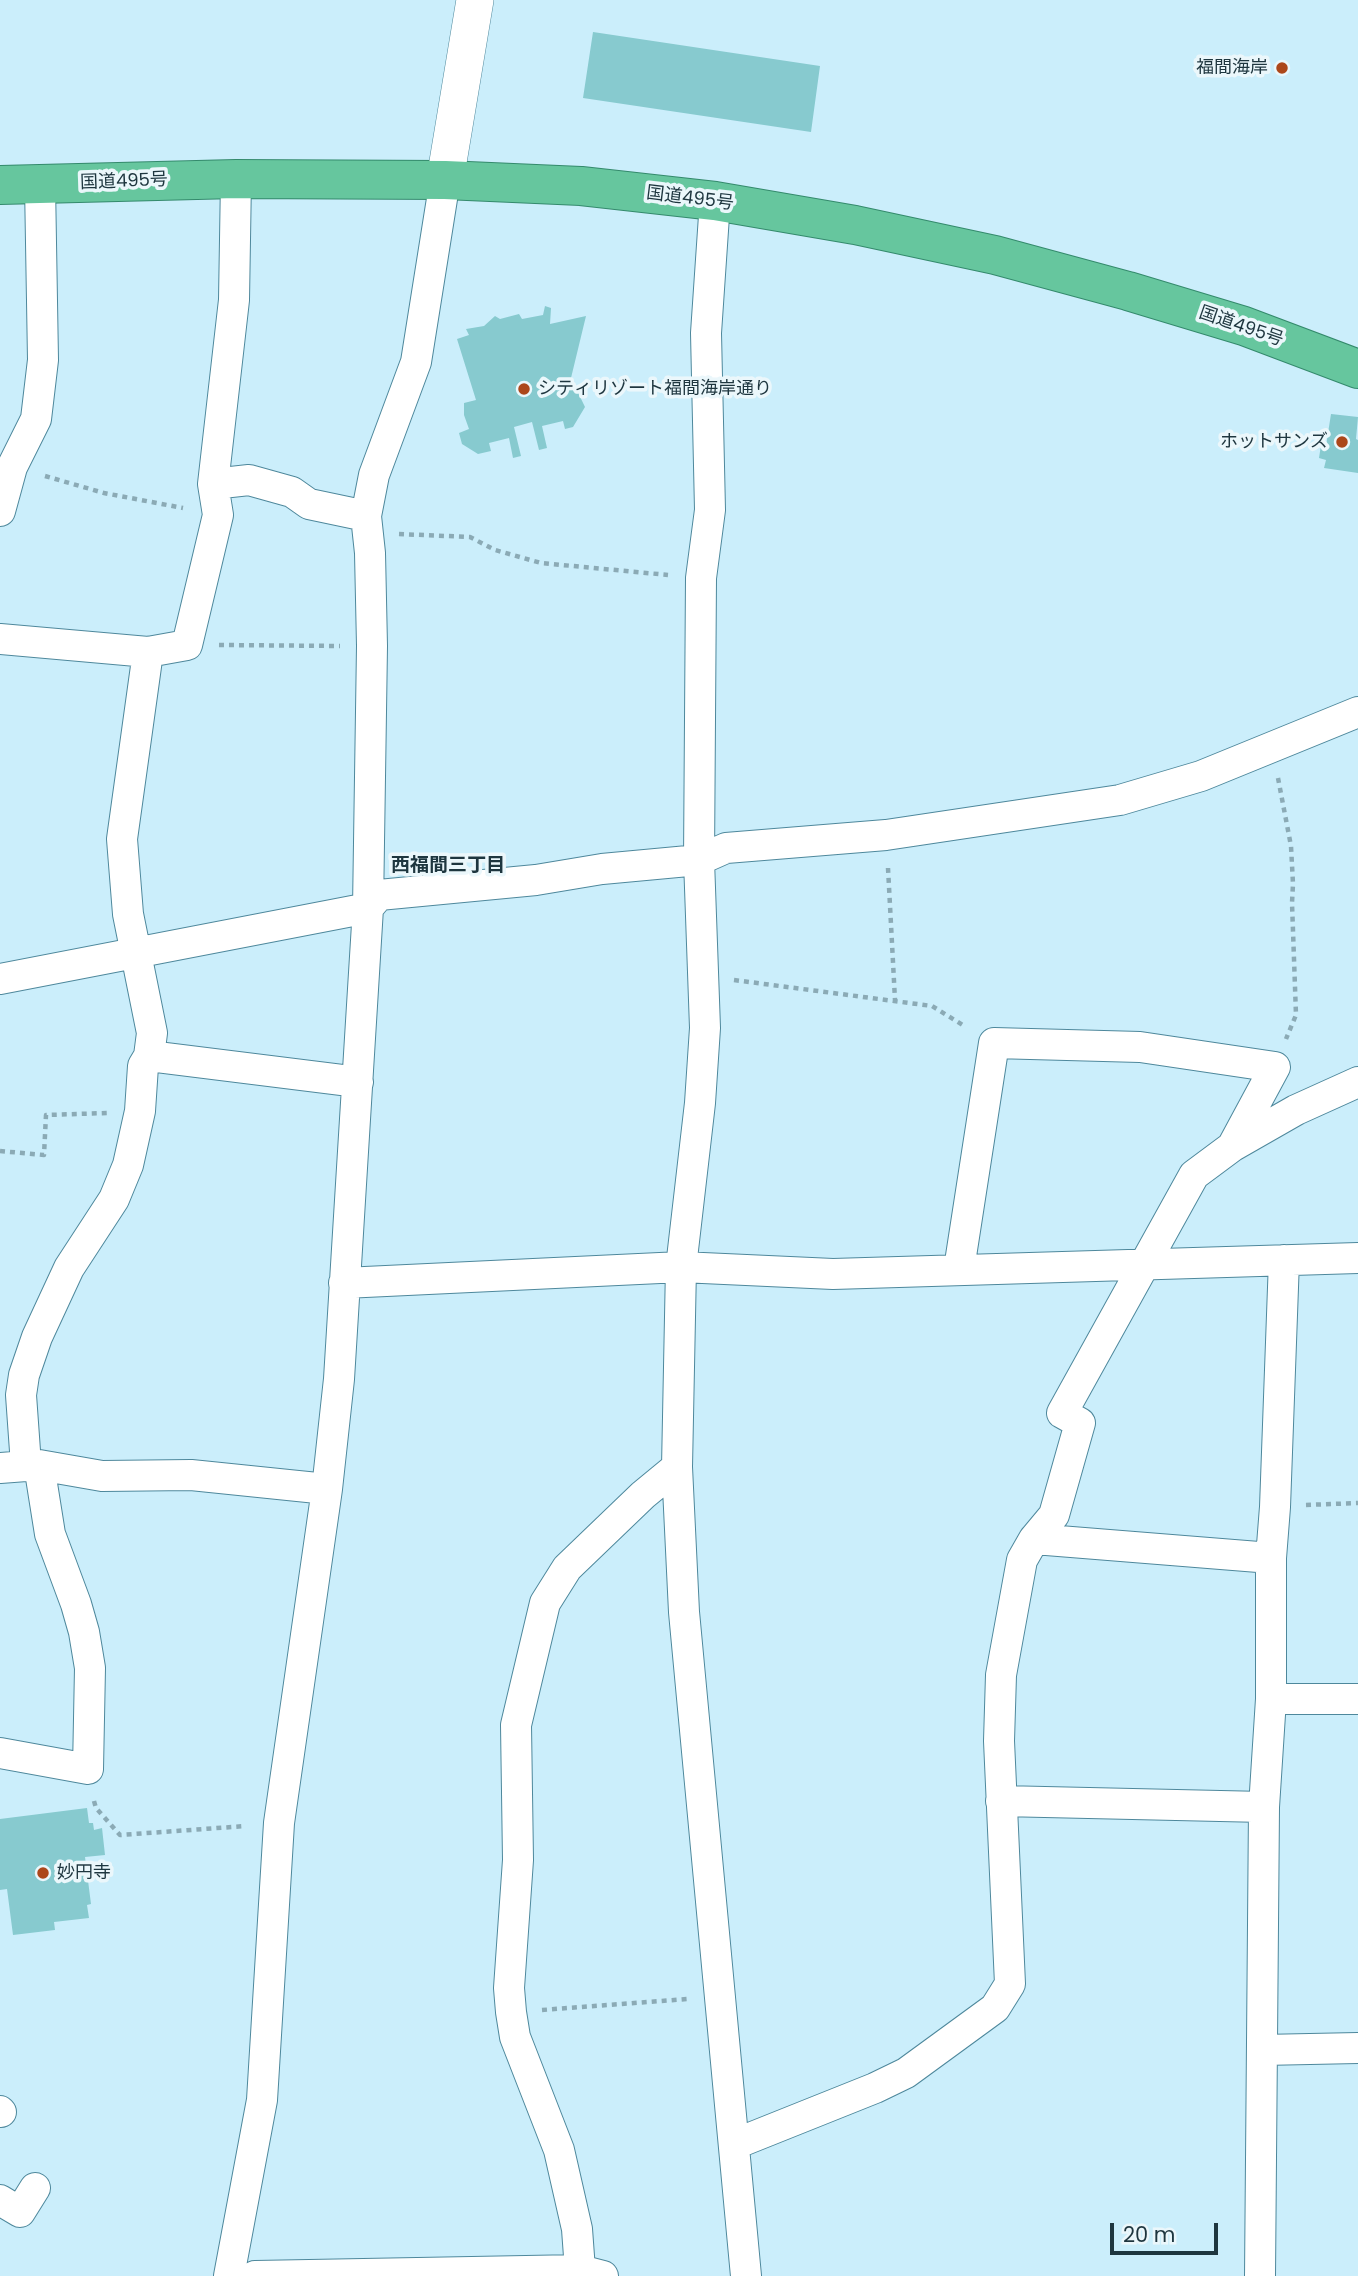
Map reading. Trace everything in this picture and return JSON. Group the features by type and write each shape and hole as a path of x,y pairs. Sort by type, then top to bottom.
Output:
{"highway":[{"name":"国道495号","path":"0,185 236,179 445,180 582,186 715,201 855,225 995,255 1244,326 1358,369"}],"street":[{"path":"229,2276 262,2100 279,1824 327,1489 339,1379 368,908 372,646 370,553 366,516 374,475 416,362 475,0"},
{"path":"0,639 148,652 187,645 218,514 213,484 234,300 236,179"},
{"path":"0,511 12,467 36,419 43,360 40,184"},
{"path":"715,201 706,333 710,510 701,578 699,860 705,1028 701,1103 681,1268 677,1467 684,1612 746,2276"},
{"path":"213,484 249,480 292,492 309,504 366,516"},
{"path":"0,1754 88,1769 90,1668 84,1632 50,1534 22,1466 21,1395 24,1375 37,1337 69,1268 114,1199 128,1165 140,1111 143,1066 149,1056 152,1033 128,914 122,839 148,652"},
{"path":"0,979 368,908 379,895 536,880 602,869 699,860 726,848 886,835 1120,800 1201,776 1358,712"},
{"path":"959,1269 994,1043 1140,1047 1275,1067 1233,1146"},
{"path":"149,1056 358,1082"},
{"path":"735,2144 906,2073 995,2008 1010,1984 999,1741 1001,1675 1022,1560 1034,1539 1054,1516 1080,1423 1062,1413 1194,1175 1233,1146 1296,1110 1358,1082"},
{"path":"344,1283 681,1268 833,1274 1358,1258"},
{"path":"1260,2276 1264,1807 1270,1699 1271,1558 1276,1507 1284,1260"},
{"path":"22,1466 102,1476 191,1475 327,1489"},
{"path":"255,2276 593,2274 577,2229 559,2150 515,2037 511,2012 509,1987 518,1860 516,1725 545,1603 567,1568 643,1495 677,1467"},
{"path":"1034,1539 1271,1558"},
{"path":"1270,1699 1358,1699"},
{"path":"1001,1801 1264,1807"},
{"path":"1262,2050 1358,2048"},
{"path":"0,2200 20,2212 35,2188"}],"path":[{"path":"12,467 104,494 218,514"},
{"path":"370,553 396,534 470,537 495,550 541,563 701,578"},
{"path":"187,645 372,646"},
{"path":"1272,746 1291,846 1296,1015 1275,1067"},
{"path":"886,835 895,1000"},
{"path":"704,976 932,1006 994,1043"},
{"path":"0,1151 44,1155 46,1115 140,1111"},
{"path":"1276,1507 1358,1503"},
{"path":"88,1769 96,1808 120,1835 279,1824"},
{"path":"511,2012 719,1996"}],"building":[{"path":"593,32 820,66 811,132 583,98"},
{"name":"シティリゾート福間海岸通り","path":"545,306 551,308 550,324 586,316 571,378 585,407 573,427 565,429 563,421 542,426 547,448 539,450 532,422 514,427 521,456 513,458 509,438 489,443 491,451 478,454 462,444 459,433 469,429 464,415 464,403 476,400 457,339 469,335 466,329 484,326 495,316 500,319 519,314 522,319 543,315"},
{"name":"ホットサンズ","path":"1331,414 1358,417 1358,473 1324,468 1326,460 1319,458 1321,445 1326,446"},
{"name":"妙円寺","path":"87,1808 89,1823 93,1823 94,1830 102,1828 105,1855 85,1857 91,1904 87,1905 89,1918 54,1922 55,1930 13,1935 7,1889 0,1890 0,1819"}],"place":[{"name":"福間海岸","path":"1282,68"},
{"name":"シティリゾート福間海岸通り","path":"524,389"},
{"name":"ホットサンズ","path":"1342,442"},
{"name":"妙円寺","path":"43,1873"}],"district":[{"name":"西福間三丁目","path":"448,866"}]}
